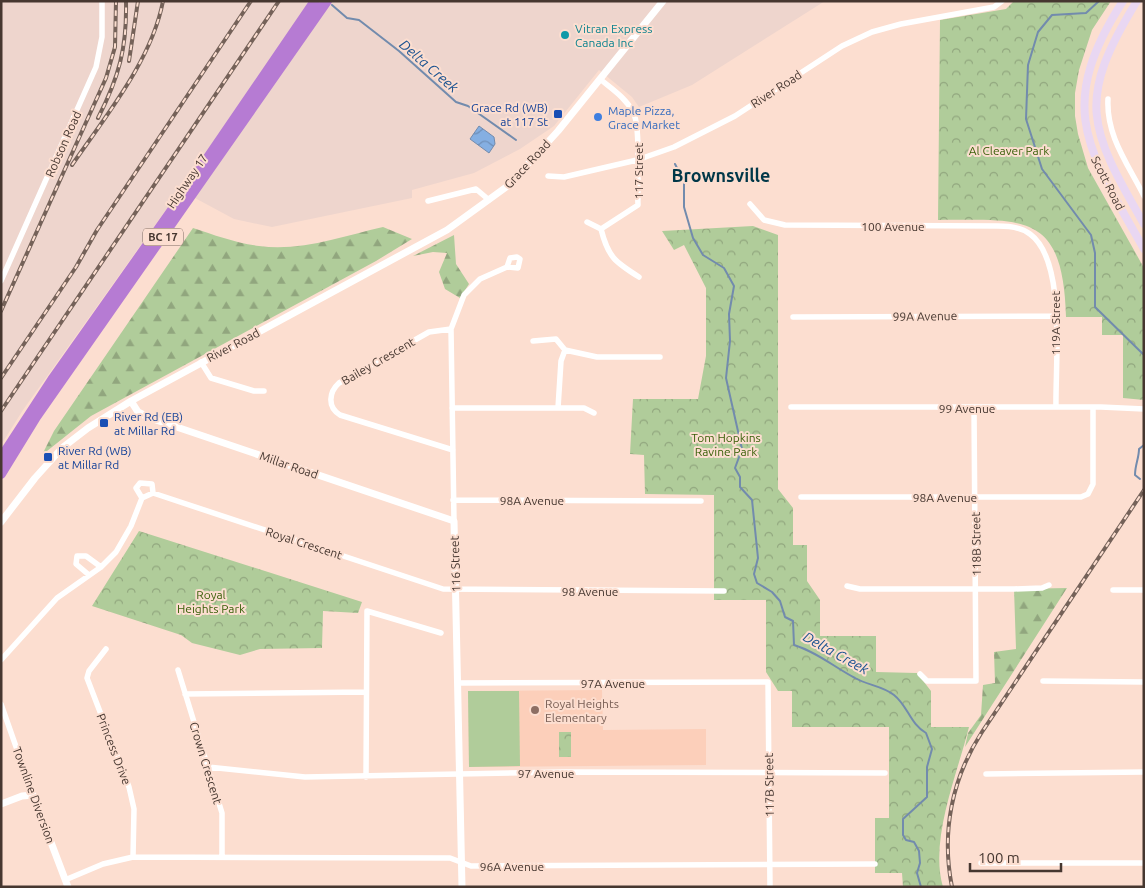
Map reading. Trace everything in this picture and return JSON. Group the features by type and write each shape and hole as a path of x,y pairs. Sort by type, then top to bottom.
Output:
{"highway":[{"name":"Highway 17","path":"1,458 52,380 176,206 315,1"},
{"name":"Highway 17","path":"1,474 36,417 327,1"}],"main road":[{"name":"Scott Road","path":"1123,1 1102,34 1090,65 1084,96 1085,123 1098,168 1144,249"},
{"name":"Scott Road","path":"1137,1 1107,54 1098,83 1096,111 1099,133 1110,163 1144,224"}],"street":[{"name":"Robson Road","path":"1,281 96,67 102,37 102,1"},
{"name":"Grace Road","path":"490,200 516,178 558,130 663,1"},
{"name":"River Road","path":"548,176 564,177 637,160 674,147 735,116 853,40 901,24 994,7 1002,1"},
{"name":"117 Street","path":"600,79 625,100 634,113 638,130 638,205 601,229"},
{"name":"Scott Road","path":"1108,99 1108,113 1115,143 1144,196"},
{"path":"428,201 476,189 490,200"},
{"name":"River Road","path":"1,522 35,478 62,448 88,428 131,401 201,362 430,239 490,200"},
{"name":"100 Avenue","path":"750,204 761,219 777,225 1006,226 1028,233 1039,243"},
{"path":"586,222 601,229 606,248 618,263 639,277"},
{"name":"119A Street","path":"1039,243 1054,279 1056,407"},
{"name":"116 Street","path":"462,887 451,330 464,295 480,279 507,267"},
{"name":"99A Avenue","path":"793,317 1056,316"},
{"name":"Bailey Crescent","path":"451,330 429,332 339,383 333,391 331,400 332,408 340,415 453,450"},
{"path":"533,341 556,340 565,350 597,357 660,357"},
{"path":"558,408 560,361 565,350"},
{"path":"201,362 211,378 254,391 264,391"},
{"name":"Millar Road","path":"131,401 138,412 150,418 454,521"},
{"name":"99 Avenue","path":"791,407 1093,407 1144,409"},
{"name":"98A Avenue","path":"801,497 1076,498 1088,494 1092,488 1094,477 1093,407"},
{"path":"452,408 584,408 594,413"},
{"name":"118B Street","path":"920,674 927,681 976,681 977,589 974,408"},
{"name":"Royal Crescent","path":"1,660 57,598 89,575 116,552 128,532 142,498 137,491 140,483 152,484 153,492 443,589 456,590"},
{"path":"142,498 153,492"},
{"name":"98A Avenue","path":"453,500 702,501"},
{"path":"89,575 76,564 78,556 86,556 100,566"},
{"path":"847,586 860,589 977,589 1042,588 1049,585"},
{"name":"98 Avenue","path":"456,590 724,591"},
{"path":"1113,590 1144,590"},
{"path":"366,776 365,692 367,611 441,633"},
{"name":"Princess Drive","path":"106,649 87,678 129,787 134,809 133,858"},
{"name":"Crown Crescent","path":"178,670 222,813 222,857"},
{"path":"1043,681 1144,682"},
{"name":"97A Avenue","path":"458,683 768,682"},
{"name":"117B Street","path":"768,682 770,887"},
{"path":"185,694 365,692"},
{"name":"Townline Diversion","path":"1,704 66,883"},
{"name":"97 Avenue","path":"208,768 305,776 885,773"},
{"path":"986,774 1144,772"},
{"path":"1,804 22,796 33,795"},
{"name":"96A Avenue","path":"66,883 103,864 133,858 450,858 471,866 875,864"},
{"path":"981,863 1144,863"}],"shaded area":[{"path":"1,1 825,1 692,85 639,107 632,97 599,70 554,126 520,149 474,173 412,190 412,198 272,227 234,219 180,190 23,410 1,445"},
{"name":"Royal Heights Elementary","path":"602,690 603,730 706,729 706,765 469,767 468,691"}],"green space":[{"name":"Al Cleaver Park","path":"1014,1 1111,1 1092,30 1079,70 1075,93 1075,116 1088,168 1144,268 1144,400 1123,398 1123,335 1102,335 1102,317 1066,317 1063,283 1057,258 1047,240 1034,229 1016,223 994,220 938,220 940,20 1006,9"},
{"name":"Tom Hopkins Ravine Park","path":"753,226 778,235 778,489 793,508 793,545 807,545 807,581 820,600 820,636 876,636 876,672 917,673 931,691 931,727 969,727 942,828 940,868 943,887 903,887 902,873 875,873 875,818 889,818 889,727 792,727 792,691 778,691 766,672 766,600 714,600 714,495 645,494 644,455 630,454 633,399 698,399 706,356 706,288 684,245 674,250 662,231"},
{"path":"383,227 412,239 376,261 91,416 42,455 54,431 193,228 242,243 259,246 290,247 321,242"},
{"path":"454,235 456,264 469,284 460,298 445,289 439,272 447,253 433,252 413,256"},
{"name":"Royal Heights Park","path":"139,531 362,602 358,613 323,611 322,648 260,649 240,655 192,643 181,635 92,606"},
{"path":"1067,588 965,747 968,733 981,715 983,685 995,683 994,652 1016,649 1014,589"},
{"path":"468,691 519,691 520,766 469,767"},
{"path":"559,732 571,732 571,757 559,757"}],"water":[{"path":"479,126 494,137 495,144 489,153 470,139"}],"waterway":[{"path":"1099,1 1086,13 1052,15 1038,32 1028,65 1026,119 1042,169 1091,235 1095,253 1095,307 1144,355"},
{"name":"Delta Creek","path":"332,5 347,18 359,20 399,51 456,102 468,106 516,140"},
{"name":"Delta Creek","path":"675,164 684,182 684,207 693,238 703,255 724,268 734,286 729,314 730,341 726,378 742,449 735,468 740,477 740,487 752,500 758,558 754,574 757,583 772,592 780,601 785,617 793,621 794,645 818,656 847,674 890,692 903,704 916,725 926,733 932,749 927,767 927,797 903,819 903,835 906,840 914,842 919,851 920,863 917,873 921,887"},
{"path":"1140,479 1135,475 1135,471 1139,449 1144,445"}],"railway":[{"path":"1,311 106,78 115,47 116,1"},
{"path":"98,118 120,62 125,33 126,1"},
{"path":"129,61 138,1"},
{"path":"72,165 112,108 138,66 149,45 163,1"},
{"path":"1,378 76,267 97,230 251,1"},
{"path":"1,411 279,1"},
{"path":"952,887 948,846 949,826 956,787 963,768 982,732 1144,490"}],"place":[{"name":"Vitran Express Canada Inc","path":"565,35"},
{"name":"Grace Rd (WB) at 117 St","path":"558,114"},
{"name":"Maple Pizza, Grace Market","path":"598,117"},
{"name":"River Rd (EB) at Millar Rd","path":"104,423"},
{"name":"River Rd (WB) at Millar Rd","path":"48,457"},
{"name":"Royal Heights Elementary","path":"535,710"}],"district":[{"name":"Brownsville","path":"721,175"}]}
